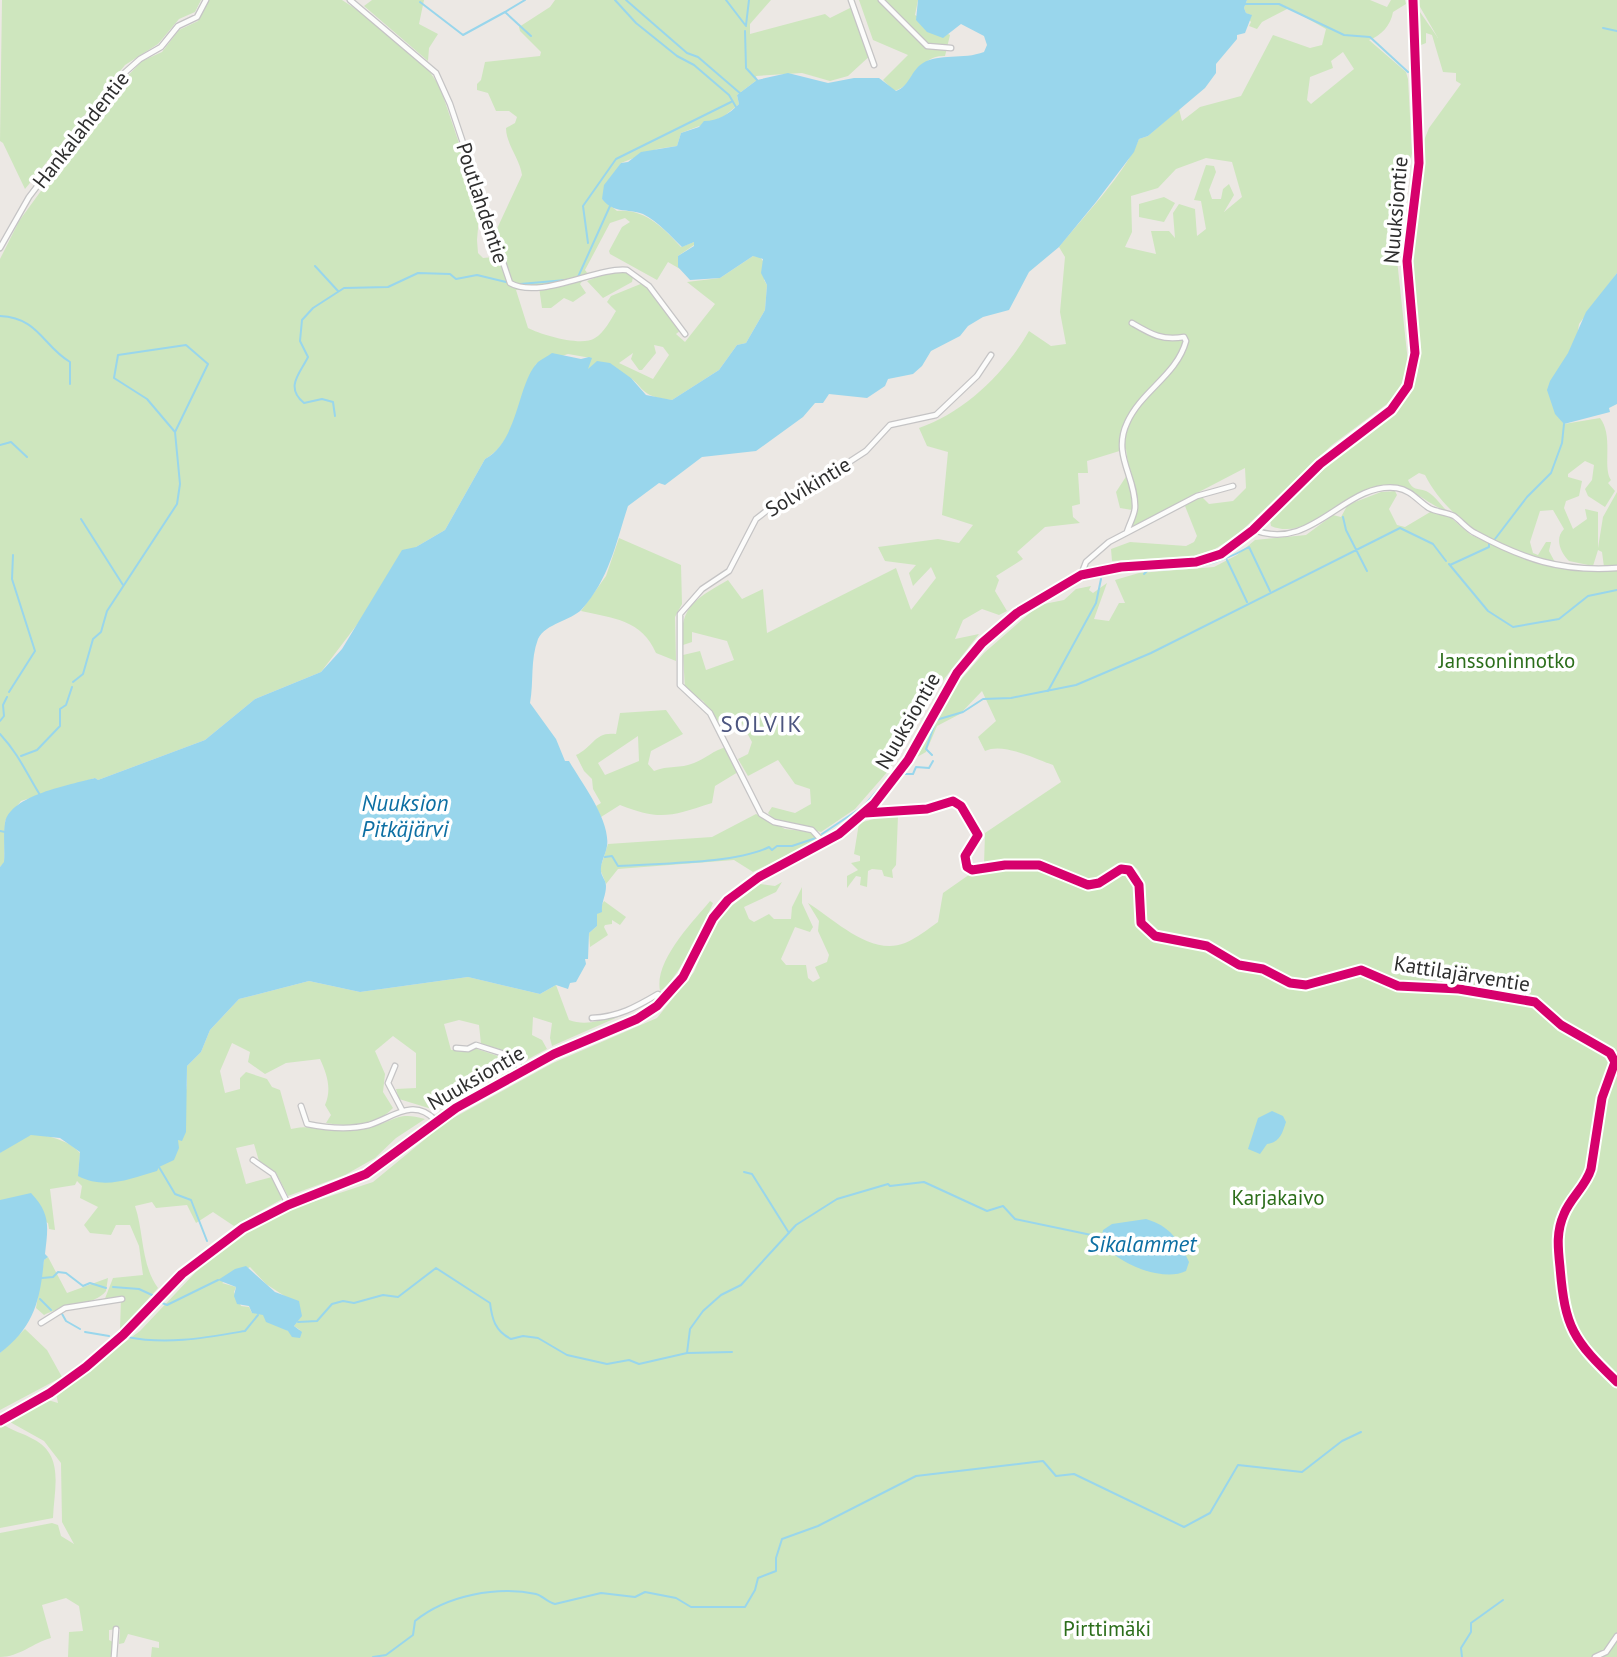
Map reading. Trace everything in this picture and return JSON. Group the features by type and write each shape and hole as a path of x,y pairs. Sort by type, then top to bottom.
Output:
{"street":[{"name":"Hankalahdentie","path":"0,248 29,197 122,75 140,59 162,47 178,26 197,16 206,0"},
{"name":"Poutlahdentie","path":"351,0 436,73 510,283 518,286 574,282 606,272 627,270 649,286 685,334"},
{"path":"850,0 874,65"},
{"path":"881,0 927,46 951,48"},
{"name":"Nuuksiontie","path":"0,1421 39,1400 86,1367 123,1335 181,1274 243,1228 288,1205 366,1174 435,1120 567,1047 637,1020 665,999 682,977 713,918 729,900 759,877 825,843 865,813 899,775 945,691 982,643 1033,601 1081,575 1121,567 1201,560 1233,547 1320,464 1391,410 1401,398 1414,370 1415,346 1407,261 1419,163 1413,0"},
{"path":"1127,532 1135,509 1123,463 1126,424 1145,394 1171,370 1183,353 1186,341 1184,337 1170,340 1155,337 1132,323"},
{"name":"Solvikintie","path":"825,843 812,830 774,822 755,807 722,733 705,707 680,685 678,619 693,597 729,571 746,536 763,512 806,489 866,451 890,425 936,415 977,376 991,355"},
{"path":"1081,575 1086,562 1109,542 1210,490 1233,486"},
{"path":"1253,530 1272,534 1303,530 1363,496 1394,488 1412,494 1429,508 1452,515 1472,532 1518,556 1583,569 1617,568"},
{"name":"Kattilajärventie","path":"865,813 927,809 953,801 961,806 978,835 965,856 967,867 972,870 1005,864 1039,865 1088,885 1099,883 1121,869 1129,870 1139,885 1141,923 1155,936 1207,946 1239,965 1263,969 1298,985 1361,970 1398,986 1460,989 1529,999 1561,1025 1610,1053 1615,1062 1614,1070 1602,1098 1591,1169 1588,1178 1564,1213 1558,1237 1563,1306 1569,1326 1583,1348 1617,1382"},
{"path":"592,1018 624,1013 658,994 665,999"},
{"path":"456,1048 468,1049 476,1045 514,1057 522,1071"},
{"path":"396,1066 388,1083 402,1110"},
{"path":"301,1106 307,1124 321,1127 369,1125 402,1110 415,1110 435,1120"},
{"path":"253,1160 273,1174 288,1205"},
{"path":"41,1323 65,1308 122,1300"},
{"path":"114,1657 116,1629"},
{"path":"1595,1657 1606,1652 1617,1636"}],"green space":[{"path":"2,0 201,0 195,12 179,19 158,44 125,65 25,189 0,141"},
{"path":"209,0 342,0 374,21 430,72 440,87 480,205 477,240 478,253 483,258 494,257 493,253 498,247 495,233 522,175 506,128 515,123 517,117 509,111 496,111 488,93 477,90 477,84 481,80 485,62 540,56 541,52 519,27 550,7 555,0 771,0 750,24 750,34 825,14 830,18 852,7 860,18 873,53 848,76 830,81 802,73 756,76 757,80 737,95 739,104 723,117 681,133 677,146 657,149 621,163 602,199 617,211 645,216 668,233 681,247 694,242 694,245 678,256 680,269 668,262 657,280 610,254 609,251 622,227 630,222 625,218 610,223 585,270 588,274 580,284 586,293 573,302 564,298 551,308 542,308 539,287 516,290 528,328 552,337 581,341 595,338 607,326 616,311 607,302 611,296 643,283 681,330 676,334 685,342 715,304 687,282 720,278 753,256 760,257 765,264 764,280 767,285 765,310 746,343 737,345 719,370 672,400 646,393 620,372 587,369 591,358 568,354 536,364 511,430 504,442 485,459 445,530 416,547 321,672 255,699 205,740 98,780 95,778 21,801 5,821 4,863 0,867 0,259 19,221 117,87 142,61 162,52 179,30 198,21","holes":["654,345 663,347 669,355 653,379 619,363 633,353 631,359 639,370 642,370 656,353"]},
{"path":"372,0 424,0 419,24 438,34 429,48 428,61 364,6"},
{"path":"859,0 918,0 915,15 950,35 945,56 928,60 907,83 894,91 883,80 908,55 873,40"},
{"path":"1247,0 1370,0 1387,7 1391,0 1405,0 1406,4 1393,12 1385,29 1369,40 1406,72 1408,79 1412,153 1395,241 1408,362 1400,389 1387,404 1332,445 1236,536 1215,549 1194,556 1112,561 1111,549 1130,542 1186,546 1194,542 1197,536 1185,506 1201,496 1209,504 1233,501 1246,488 1245,468 1126,530 1132,510 1120,508 1116,492 1129,472 1126,449 1087,461 1088,473 1078,473 1080,504 1072,506 1073,517 1080,523 1045,527 1017,552 1023,559 996,576 999,580 995,591 1007,611 999,615 982,609 963,620 955,639 979,634 941,683 889,770 855,809 821,832 774,820 768,813 772,807 795,813 811,804 810,789 795,784 778,760 748,776 738,759 748,754 752,742 741,722 721,725 703,701 685,689 683,655 700,651 706,670 734,660 727,641 692,632 692,642 683,645 682,632 687,612 699,598 728,580 742,599 763,589 767,633 896,568 911,610 936,578 931,567 913,586 909,573 916,565 885,561 878,547 938,539 959,543 973,525 942,515 948,452 927,446 919,428 968,402 996,376 1029,331 1051,346 1066,344 1060,312 1065,257 1059,247 1114,181 1139,139 1148,136 1179,109 1182,121 1200,107 1241,96 1273,35 1310,48 1322,45 1326,29 1289,8 1262,22 1257,29 1249,26 1251,22 1248,18 1251,15 1246,13 1244,8","holes":["1343,52 1354,69 1311,104 1307,100 1310,77 1333,68 1331,61","1206,158 1232,162 1242,197 1224,212 1234,195 1229,184 1223,189 1221,199 1212,199 1209,190 1216,172 1214,166 1206,165 1194,200 1201,201 1206,229 1197,236 1195,209 1179,204 1173,213 1175,238 1169,231 1151,231 1156,254 1125,247 1132,232 1131,196 1158,188 1176,169"]},
{"path":"1416,0 1617,0 1617,273 1579,324 1564,424 1600,418 1606,433 1607,467 1611,480 1608,483 1615,491 1605,507 1588,496 1585,489 1592,480 1594,465 1585,461 1568,474 1568,477 1582,481 1579,496 1566,501 1564,508 1573,529 1587,519 1585,509 1598,512 1598,548 1603,517 1617,492 1617,566 1604,567 1602,552 1598,550 1593,566 1569,561 1560,546 1559,537 1564,529 1553,510 1540,511 1530,542 1533,553 1538,555 1546,542 1551,542 1549,551 1558,568 1617,571 1617,1657 151,1657 152,1647 159,1648 159,1642 128,1634 124,1643 119,1644 120,1629 109,1630 109,1640 113,1642 112,1657 68,1657 69,1632 83,1631 79,1606 66,1598 42,1605 51,1638 13,1655 0,1657 0,1533 52,1523 58,1525 61,1536 74,1544 62,1522 61,1463 44,1441 10,1422 48,1400 58,1403 56,1393 140,1331 210,1257 254,1226 282,1212 373,1182 446,1122 553,1063 657,1018 694,972 710,933 725,911 760,884 775,886 782,882 776,892 744,907 749,919 754,922 769,914 774,919 791,919 792,907 802,887 802,903 813,927 810,932 795,927 781,959 786,965 806,965 808,978 813,982 820,978 815,967 827,962 829,955 818,931 819,921 808,903 866,941 892,946 909,941 938,922 943,893 973,872 979,875 980,872 1001,869 1031,869 1061,877 1086,889 1125,872 1134,880 1137,889 1142,886 1140,874 1136,868 1129,866 1089,883 1047,864 1027,860 984,865 985,833 1061,782 1053,765 1010,750 985,751 978,737 996,721 982,691 960,714 937,726 926,752 917,757 951,691 984,653 1039,605 1064,600 1076,589 1091,586 1089,590 1093,593 1107,583 1094,619 1109,621 1119,603 1125,603 1115,580 1139,573 1214,567 1237,555 1255,540 1306,535 1333,515 1341,517 1347,506 1381,492 1395,491 1397,495 1389,509 1397,525 1405,527 1432,511 1450,517 1471,535 1497,546 1456,515 1425,475 1419,473 1408,480 1410,484 1428,492 1447,511 1407,489 1394,485 1378,487 1362,494 1300,527 1286,529 1271,526 1270,520 1342,452 1369,434 1403,402 1417,376 1421,348 1411,266 1423,177 1423,143 1429,128 1461,84 1456,81 1456,73 1443,72 1432,35 1426,33 1426,43 1421,45 1420,12 1438,38","holes":["250,1267 266,1284 300,1306 300,1318 294,1326 300,1330 288,1331 261,1313 252,1313 249,1307 241,1306 234,1292 236,1287 222,1283"]},
{"path":"1164,197 1175,203 1164,222 1139,217 1139,204"},
{"path":"612,271 627,271 633,277 632,282 603,298 587,281"},
{"path":"619,538 681,565 682,604 675,617 676,661 656,653 650,642 635,627 581,611 606,576"},
{"path":"666,710 683,734 651,751 648,764 654,771 689,765 726,747 738,772 715,786 712,803 666,815 646,813 620,805 601,817 596,806 601,803 593,789 592,779 584,771 576,755 599,737 616,734 620,713","holes":["638,736 639,761 605,775 598,763"]},
{"path":"756,814 785,829 811,832 817,840 753,872 734,860 618,869 606,884 600,869 608,844 712,837"},
{"path":"893,814 898,816 893,878 884,876 882,870 872,869 868,871 867,887 860,885 861,877 856,876 847,888 847,876 858,870 851,863 860,861 860,856 854,854 859,823"},
{"path":"604,901 626,917 620,925 612,920 612,924 605,925 608,935 590,947 589,933 597,926 597,914"},
{"path":"710,901 713,903 690,951 675,976 660,991 660,979 669,954"},
{"path":"468,977 540,994 556,985 569,1020 579,1022 598,1021 643,1006 552,1046 552,1023 533,1017 532,1035 542,1040 547,1049 521,1063 517,1054 481,1044 479,1025 459,1020 444,1024 451,1050 477,1049 510,1060 513,1066 435,1110 399,1099 396,1089 416,1088 416,1053 393,1036 375,1051 385,1074 383,1092 393,1108 371,1122 353,1125 326,1123 331,1115 325,1105 328,1082 320,1059 286,1063 265,1074 248,1062 250,1052 232,1043 220,1071 225,1093 240,1089 240,1078 246,1072 267,1079 272,1087 280,1090 291,1129 358,1128 408,1116 425,1119 396,1138 375,1158 345,1175 288,1196 276,1173 259,1161 254,1144 236,1148 246,1184 272,1177 284,1198 234,1226 213,1212 196,1223 187,1205 156,1208 152,1202 135,1206 148,1269 158,1288 120,1330 121,1298 104,1301 113,1278 143,1275 139,1246 130,1225 116,1225 111,1235 90,1233 84,1225 98,1207 80,1198 82,1186 77,1181 75,1185 50,1189 55,1230 49,1229 48,1223 0,1200 0,1153 29,1135 53,1138 75,1148 80,1153 78,1176 159,1167 177,1139 187,1085 187,1066 201,1052 210,1030 239,999 309,981 360,992"},
{"path":"48,1257 67,1293 108,1278 106,1291 94,1300 44,1315 36,1308 44,1260"},
{"path":"25,1329 47,1350 62,1377 0,1410 0,1353"},
{"path":"0,1425 33,1439 50,1454 54,1463 56,1484 53,1518 0,1528"}],"water":[{"name":"Nuuksion Pitkäjärvi","path":"918,0 1247,0 1244,8 1246,13 1252,15 1245,33 1237,35 1237,39 1216,64 1216,73 1205,88 1148,136 1139,139 1134,152 1059,247 1029,272 1009,310 983,317 968,326 960,336 931,351 922,366 913,374 888,379 885,386 867,398 829,394 823,403 815,403 803,417 756,451 702,457 665,485 659,483 628,506 611,560 599,585 582,609 542,634 538,639 533,663 530,703 556,739 565,761 569,761 593,800 607,836 601,868 606,886 602,912 597,914 597,926 589,933 588,959 585,959 586,964 576,982 570,983 568,989 556,985 540,994 468,977 360,992 309,981 239,999 210,1030 201,1052 187,1066 186,1132 182,1141 178,1140 179,1148 174,1160 159,1167 157,1171 117,1182 88,1180 78,1176 80,1152 60,1138 31,1135 0,1153 0,867 4,862 4,828 9,813 29,798 42,793 95,778 98,780 205,740 255,699 321,672 342,649 402,550 416,547 445,530 485,459 496,451 505,439 531,371 538,362 552,353 581,359 592,358 588,369 597,361 610,363 631,378 646,395 672,400 719,370 737,345 746,343 765,310 767,285 761,273 763,259 753,256 720,278 690,280 678,267 678,256 694,246 694,242 682,247 643,214 611,207 602,199 604,185 621,163 628,162 641,152 677,146 681,133 699,127 704,121 727,114 739,104 737,95 757,80 788,73 828,83 854,78 879,78 896,91 904,86 919,66 929,60 984,52 987,45 984,36 961,24 943,38 927,32 916,20"},
{"path":"1617,273 1617,404 1609,408 1610,412 1564,424 1555,414 1547,390 1550,381 1568,353 1586,312"},
{"path":"1272,1111 1283,1116 1286,1122 1280,1137 1267,1144 1260,1154 1248,1149 1258,1118"},
{"path":"31,1193 42,1208 47,1221 45,1254 48,1257 44,1260 37,1301 28,1323 0,1353 0,1200"},
{"name":"Sikalammet","path":"1146,1219 1168,1230 1177,1241 1189,1262 1186,1271 1164,1274 1139,1268 1116,1256 1101,1241 1103,1230 1112,1224"},
{"path":"246,1266 275,1292 299,1301 302,1316 294,1326 302,1332 300,1338 292,1337 288,1331 266,1322 263,1315 252,1313 249,1306 237,1304 234,1296 236,1287 218,1280 235,1269"}],"waterway":[{"path":"525,0 505,12 531,36"},
{"path":"615,0 636,23 677,56 694,65 729,95 736,107"},
{"path":"626,0 687,53 698,57 741,94"},
{"path":"726,0 746,26"},
{"path":"746,25 749,0"},
{"path":"420,2 463,35 505,12"},
{"path":"1245,4 1279,4 1344,35 1370,37 1408,72"},
{"path":"1603,28 1617,31"},
{"path":"745,31 746,68 757,80"},
{"path":"588,243 583,206 616,159 731,102"},
{"path":"578,277 610,206"},
{"path":"315,266 338,291"},
{"path":"335,416 333,402 322,399 304,403 295,391 296,380 308,357 300,341 302,320 313,308 344,288 388,287 418,273 450,274 456,279 477,275 506,282"},
{"path":"520,284 566,280"},
{"path":"0,316 13,318 32,327 70,362 70,384"},
{"path":"73,682 83,674 93,639 101,632 107,611 177,504 180,484 175,432 208,364 186,345 118,355 114,378 147,399 175,432"},
{"path":"1495,539 1527,497 1551,473 1562,443 1564,424"},
{"path":"0,445 11,442 27,457"},
{"path":"1343,517 1346,530 1367,571"},
{"path":"81,519 123,585"},
{"path":"932,755 926,749 936,720 963,712 983,699 1011,698 1076,685 1151,653 1400,528 1433,544 1446,561"},
{"path":"1450,565 1489,547 1489,543"},
{"path":"1144,574 1148,570 1188,568 1223,560 1249,547 1270,591"},
{"path":"9,692 35,651 12,579 13,555"},
{"path":"1227,560 1247,602"},
{"path":"1449,564 1488,611 1513,627 1559,619 1588,596 1617,590"},
{"path":"1048,691 1096,603 1101,579"},
{"path":"21,756 37,750 60,726 60,709 66,705 72,687"},
{"path":"0,721 4,716 3,705 7,697"},
{"path":"0,734 40,795"},
{"path":"904,774 913,774 916,767 929,768 933,761"},
{"path":"822,834 864,806 895,770"},
{"path":"0,831 5,832"},
{"path":"605,857 612,856 618,866 696,862 737,857 769,847 772,850 777,846 792,846 816,838"},
{"path":"159,1167 175,1194 191,1200 207,1241"},
{"path":"744,1172 752,1174 789,1233"},
{"path":"298,1322 317,1321 332,1304 343,1301 354,1303 383,1295 398,1297 436,1268 490,1303 495,1324 511,1339 523,1336 538,1338 567,1355 607,1364 629,1360 639,1364 687,1353 690,1329 703,1311 721,1295 741,1285 796,1225 837,1199 888,1184 890,1186 924,1182 987,1211 1003,1206 1015,1219 1101,1237"},
{"path":"42,1278 53,1277 58,1272 66,1273 83,1286 90,1283 106,1288"},
{"path":"160,1302 167,1305 218,1280"},
{"path":"113,1287 139,1289 152,1295"},
{"path":"40,1299 51,1310"},
{"path":"61,1312 66,1321 80,1329"},
{"path":"127,1337 171,1340 230,1334 245,1331 258,1315"},
{"path":"85,1332 109,1336"},
{"path":"688,1353 732,1352"},
{"path":"373,1657 386,1655 413,1635 415,1621 428,1612 457,1599 489,1592 536,1594 555,1604 601,1593 635,1597 645,1592 676,1598 691,1607 745,1607 755,1590 758,1578 776,1571 776,1558 782,1539 818,1526 916,1476 1043,1461 1056,1476 1074,1474 1184,1527 1210,1513 1238,1465 1302,1472 1342,1441 1361,1432"},
{"path":"1462,1657 1461,1648 1471,1632 1471,1623 1503,1600"}],"cycle path":[{"path":"0,1421 50,1393 86,1367 123,1335 182,1274 243,1228 288,1205 366,1174 456,1108 554,1054 637,1019 657,1006 683,977 713,918 728,900 759,877 839,834 874,804 908,760 957,673 982,643 1017,613 1081,575 1121,567 1196,562 1221,554 1253,530 1320,464 1391,410 1408,386 1415,353 1407,261 1419,163 1413,0"},
{"path":"865,813 927,809 953,801 961,806 978,835 965,856 967,867 972,870 1005,865 1039,865 1088,885 1099,883 1121,869 1129,870 1139,885 1141,923 1155,936 1207,946 1239,965 1263,969 1290,983 1306,985 1361,970 1398,986 1459,989 1535,1002 1561,1025 1610,1053 1615,1062 1602,1098 1591,1169 1564,1214 1558,1247 1565,1305 1574,1332 1590,1355 1617,1382"}],"district":[{"name":"SOLVIK","path":"762,724"}],"park label":[{"name":"Janssoninnotko","path":"1507,661"},
{"name":"Karjakaivo","path":"1278,1198"},
{"name":"Pirttimäki","path":"1107,1629"}]}
